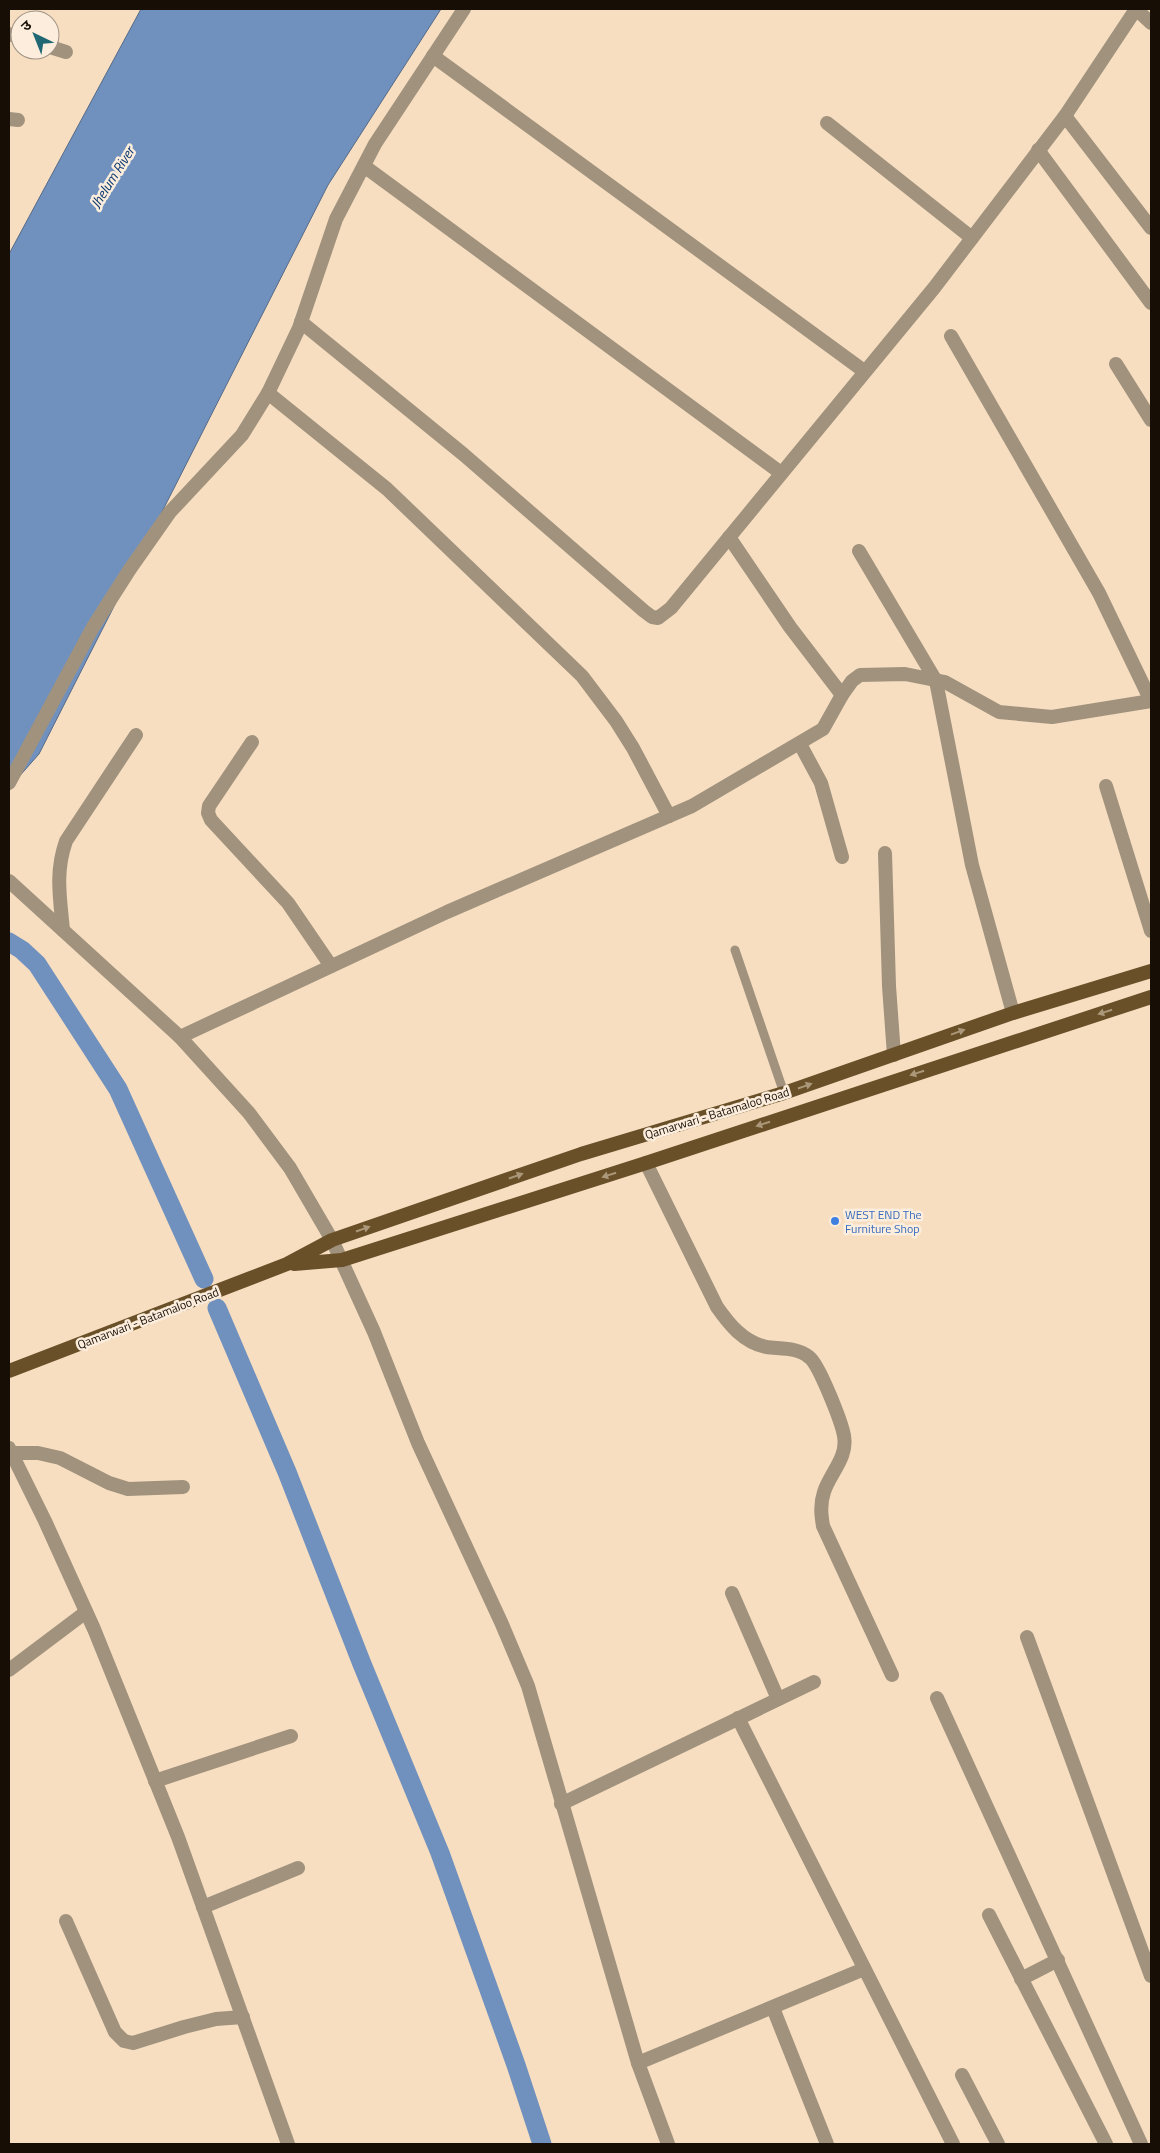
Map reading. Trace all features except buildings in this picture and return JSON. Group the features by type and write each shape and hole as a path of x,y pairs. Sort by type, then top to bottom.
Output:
{"main road":[{"name":"Qamarwari - Batamaloo Road","path":"9,1371 287,1264 332,1240 581,1154 784,1093 1013,1013 1151,971"},
{"name":"Qamarwari - Batamaloo Road","path":"287,1264 342,1260 646,1163 1151,997"}],"street":[{"path":"9,783 93,627 130,568 170,512 242,435 268,393 301,322 336,219 375,144 464,9"},
{"path":"301,322 463,454 652,617 664,616 934,288 1065,116 1136,9 1151,23"},
{"path":"60,50 66,52"},
{"path":"433,56 864,371"},
{"path":"1065,116 1151,228"},
{"path":"828,123 972,238"},
{"path":"1038,150 1151,303"},
{"path":"364,166 781,473"},
{"path":"180,1037 446,912 692,806 823,729 852,681 865,674 905,674 936,681 957,688 999,712 1052,717 1151,701 1099,593 951,336"},
{"path":"1116,364 1151,420"},
{"path":"268,393 387,490 582,676 616,721 633,748 669,816"},
{"path":"729,537 790,627 842,695"},
{"path":"859,551 936,681 972,865 1013,1013"},
{"path":"63,930 58,877 60,859 66,841 136,735"},
{"path":"252,742 209,806 208,813 211,820 288,903 331,966"},
{"path":"800,744 821,783 842,857"},
{"path":"1106,786 1151,931"},
{"path":"885,853 889,986 894,1055"},
{"path":"9,881 180,1037 249,1113 290,1168 332,1240 374,1332 418,1443 501,1622 528,1686 638,2062 668,2144"},
{"path":"646,1163 717,1307 729,1325 745,1338 764,1346 798,1350 810,1357 819,1370 845,1437 843,1456 824,1490 820,1507 823,1526 892,1675"},
{"path":"11,1450 60,1458 109,1483 128,1489 183,1487"},
{"path":"11,1450 86,1612 155,1781 203,1907 288,2144"},
{"path":"732,1593 778,1699"},
{"path":"9,1670 86,1612"},
{"path":"1027,1638 1151,1976"},
{"path":"561,1804 814,1682"},
{"path":"937,1698 1142,2144"},
{"path":"738,1718 953,2144"},
{"path":"155,1781 291,1736"},
{"path":"203,1907 298,1868"},
{"path":"989,1915 1106,2144"},
{"path":"66,1921 115,2032 124,2041 133,2043 216,2019 243,2018"},
{"path":"1021,1979 1058,1960"},
{"path":"638,2062 864,1969"},
{"path":"773,2008 827,2144"},
{"path":"962,2075 998,2144"}],"lane":[{"path":"735,950 784,1093"}],"water":[{"name":"Jhelum River","path":"141,9 441,9 328,185 39,754 9,788 9,254"}],"waterway":[{"path":"9,942 22,950 37,964 118,1089 204,1279"},
{"path":"217,1308 287,1472 362,1664 440,1853 516,2065 542,2144"}],"place":[{"name":"WEST END The Furniture Shop","path":"835,1221"}]}
